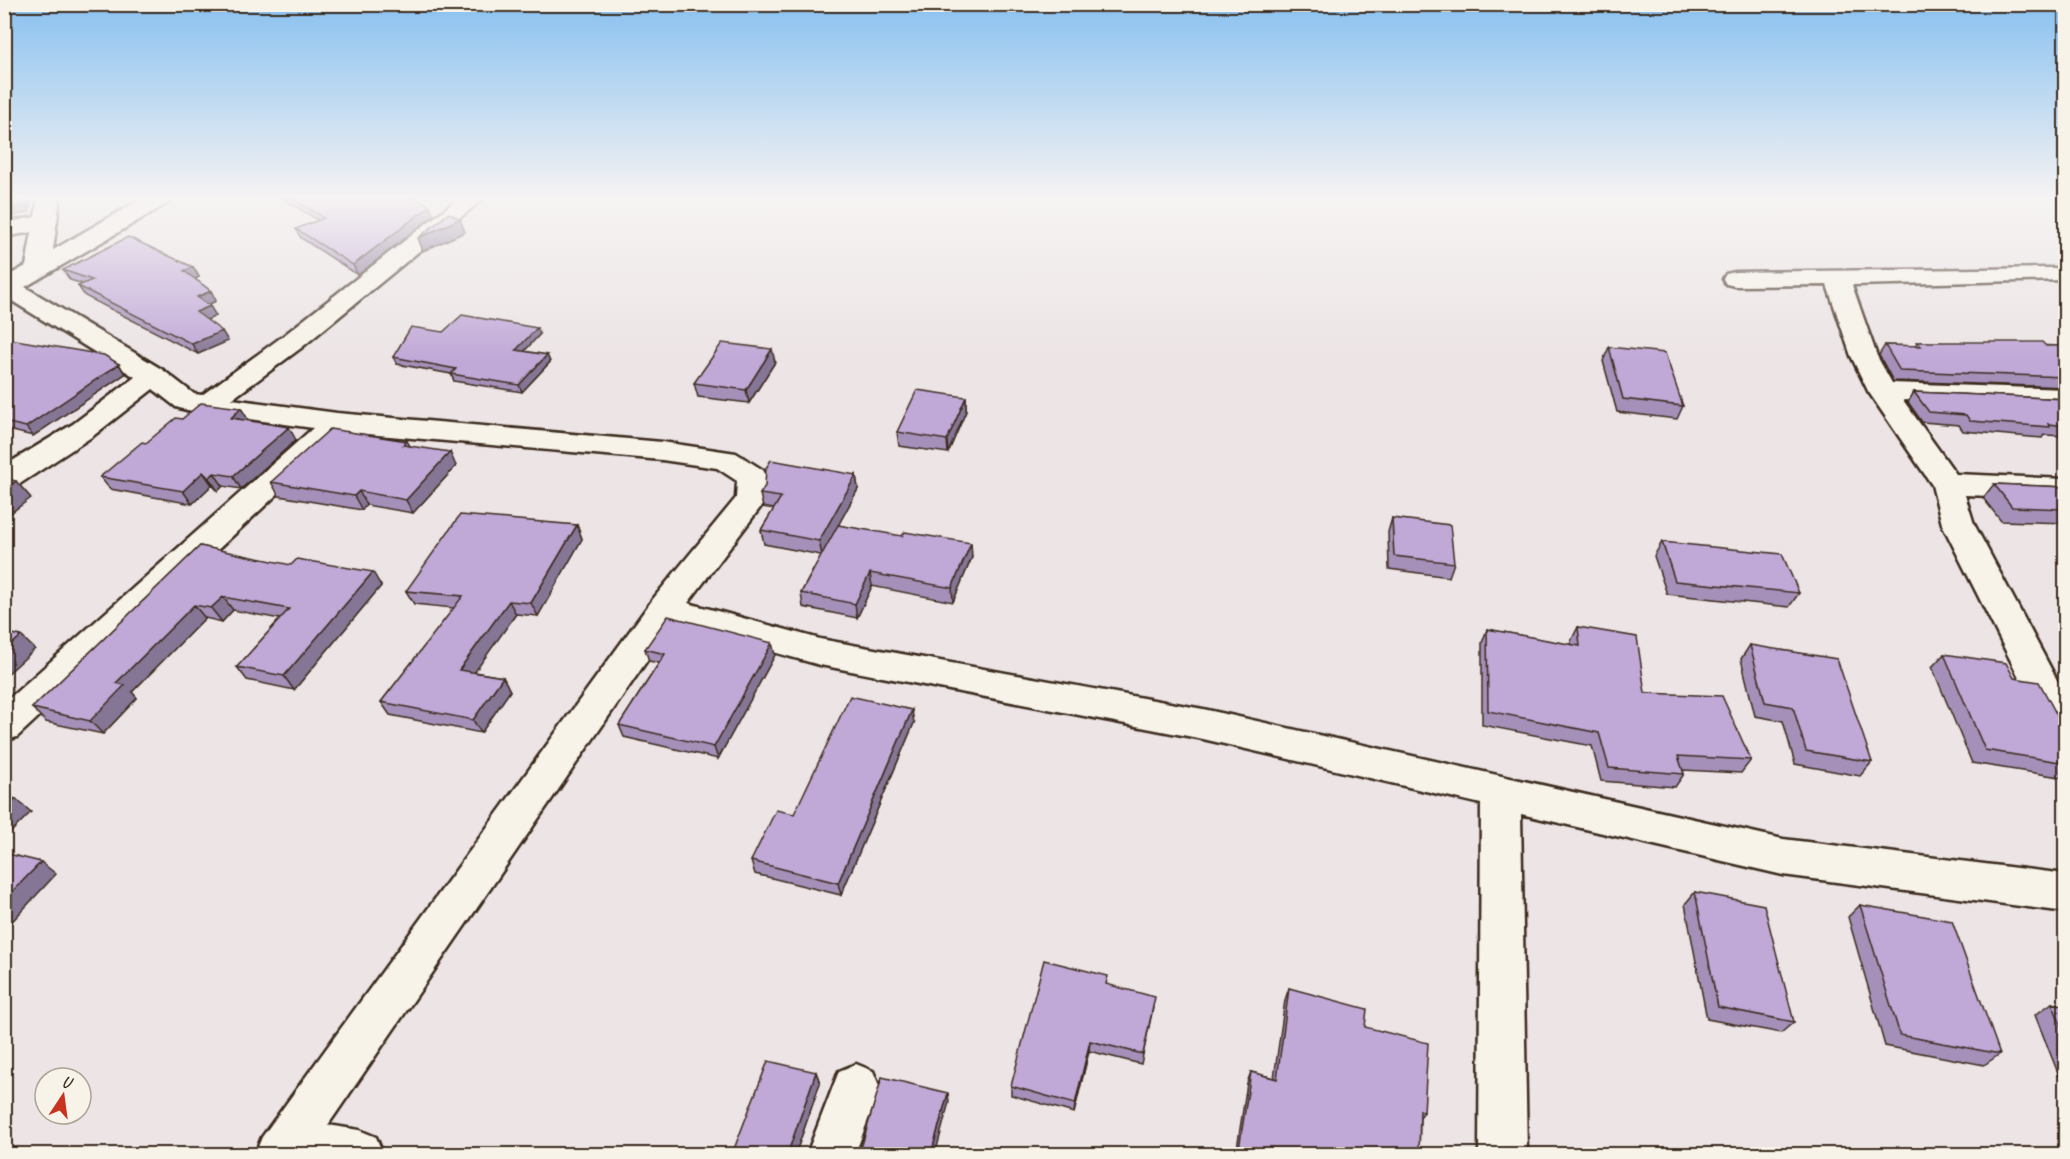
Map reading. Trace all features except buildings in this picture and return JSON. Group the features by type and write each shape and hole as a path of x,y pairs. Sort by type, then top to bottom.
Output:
{"street":[{"path":"38,269 41,252"},
{"path":"67,252 6,288 153,376 186,400 337,422 639,449 725,460 752,477 751,500 665,608 283,1149"},
{"path":"207,404 292,342 405,252"},
{"path":"1735,279 2054,275"},
{"path":"1837,278 1864,356 1882,391 1947,484 1958,524 2066,733"},
{"path":"4,480 83,430 153,376"},
{"path":"1882,391 2066,398"},
{"path":"4,726 337,422"},
{"path":"1947,484 2066,489"},
{"path":"665,608 702,621 820,652 1203,724 1783,857 2066,893"},
{"path":"1501,792 1503,1155"},
{"path":"831,1155 856,1088"},
{"path":"283,1149 359,1155"}]}
